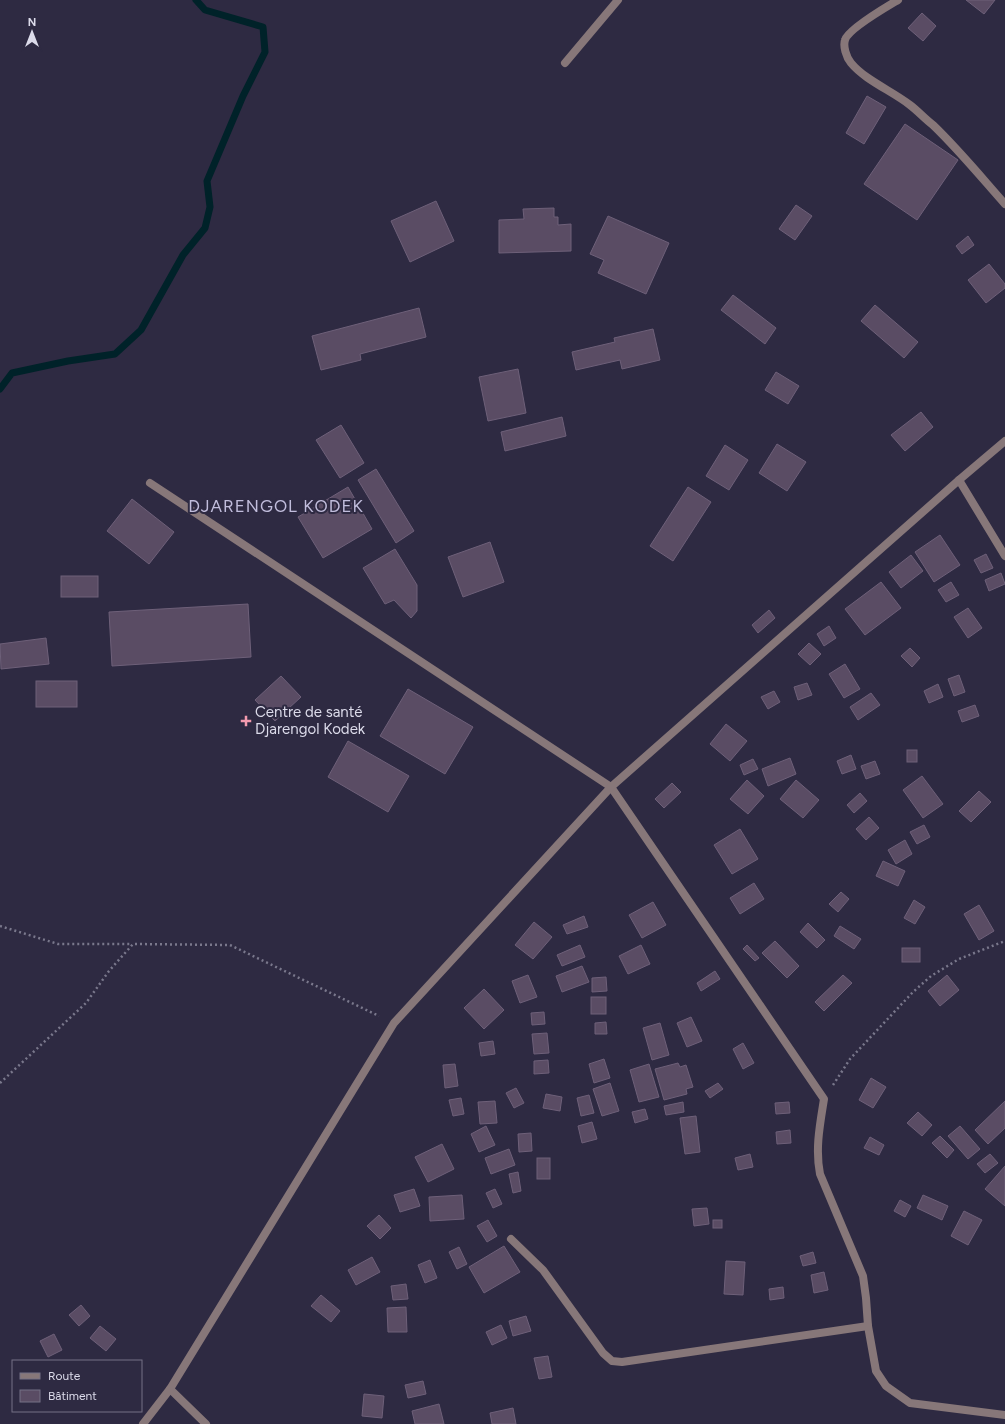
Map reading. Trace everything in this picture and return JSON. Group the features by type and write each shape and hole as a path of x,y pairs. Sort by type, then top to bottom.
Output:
{"street":[{"path":"565,63 618,0"},
{"path":"898,0 860,25 847,36 845,47 850,62 859,71 911,105 958,149 1005,204"},
{"path":"143,1424 170,1389 394,1023 612,786 1005,441"},
{"path":"959,480 1005,556"},
{"path":"150,483 612,786 824,1099 819,1129 817,1161 820,1174 862,1276 866,1298 868,1326 876,1371 886,1386 910,1403 1005,1416"},
{"path":"511,1239 543,1270 603,1354 612,1361 622,1362 868,1326"},
{"path":"170,1389 206,1424"}],"path":[{"path":"0,926 58,944 230,945 394,1023"},
{"path":"824,1099 850,1059 913,992 931,976 959,959 1005,941"},
{"path":"0,1083 86,1003 109,971 133,944"}],"building":[{"path":"966,0 995,0 984,14"},
{"path":"922,13 936,26 923,41 908,28"},
{"path":"867,96 886,107 864,144 846,133"},
{"path":"905,124 958,160 917,220 864,184"},
{"path":"436,201 454,241 410,262 391,221"},
{"path":"796,205 812,216 795,240 779,229"},
{"path":"554,208 554,217 558,217 558,225 571,224 571,251 499,253 499,220 524,219 523,209"},
{"path":"608,216 669,243 646,294 598,273 604,260 590,254"},
{"path":"968,236 974,245 962,254 956,246"},
{"path":"989,264 1005,284 1005,288 986,303 968,280"},
{"path":"733,295 776,328 765,344 721,310"},
{"path":"875,305 918,342 904,358 861,321"},
{"path":"419,308 426,337 360,354 361,360 321,370 312,336"},
{"path":"653,329 660,360 622,369 620,360 576,370 572,352 615,342 614,338"},
{"path":"518,369 526,413 488,421 479,377"},
{"path":"776,372 799,386 788,404 765,390"},
{"path":"921,412 933,427 905,451 891,435"},
{"path":"562,417 566,436 505,451 501,432"},
{"path":"341,425 364,463 340,478 316,440"},
{"path":"777,444 806,462 787,491 759,473"},
{"path":"725,445 748,460 729,490 706,476"},
{"path":"376,469 414,531 396,543 358,480"},
{"path":"348,487 372,529 323,558 298,517"},
{"path":"688,487 711,502 673,561 650,546"},
{"path":"132,499 174,532 149,564 107,531"},
{"path":"940,535 960,565 934,582 915,552"},
{"path":"490,542 504,582 463,597 448,557"},
{"path":"395,549 417,585 417,611 411,618 394,600 385,604 363,568"},
{"path":"986,554 993,568 981,573 974,560"},
{"path":"911,555 923,571 901,588 889,572"},
{"path":"1001,573 1005,584 989,591 985,580"},
{"path":"61,576 98,576 98,597 61,597"},
{"path":"881,582 901,608 865,635 845,609"},
{"path":"951,582 959,595 946,602 938,590"},
{"path":"248,604 251,657 112,666 109,612"},
{"path":"968,608 982,628 968,638 954,617"},
{"path":"769,610 775,618 758,633 752,625"},
{"path":"829,626 836,638 824,646 817,634"},
{"path":"46,638 49,664 1,669 0,644"},
{"path":"809,643 821,654 810,665 798,654"},
{"path":"910,648 920,658 912,667 901,656"},
{"path":"845,664 860,689 844,698 829,674"},
{"path":"959,675 965,692 954,696 948,679"},
{"path":"281,676 301,697 275,721 255,700"},
{"path":"36,681 77,681 77,707 36,707"},
{"path":"807,683 812,695 798,700 794,687"},
{"path":"938,684 943,697 929,703 924,691"},
{"path":"408,689 473,727 445,774 380,736"},
{"path":"774,691 780,702 768,709 761,697"},
{"path":"871,693 880,705 858,720 850,707"},
{"path":"975,705 979,716 962,722 958,711"},
{"path":"726,724 747,741 730,761 710,744"},
{"path":"348,741 409,776 388,812 328,777"},
{"path":"907,750 917,750 917,762 907,762"},
{"path":"851,755 856,769 842,774 837,761"},
{"path":"790,758 796,774 768,786 762,769"},
{"path":"753,759 758,769 744,775 740,765"},
{"path":"875,761 880,774 866,779 861,766"},
{"path":"922,776 943,804 923,818 903,790"},
{"path":"747,780 764,796 748,814 730,799"},
{"path":"796,780 819,800 803,818 780,799"},
{"path":"672,783 681,792 664,808 655,799"},
{"path":"979,791 991,802 971,822 959,811"},
{"path":"860,793 867,801 854,813 847,805"},
{"path":"869,817 879,828 866,840 856,829"},
{"path":"924,825 930,837 917,844 910,832"},
{"path":"740,829 758,859 732,874 714,845"},
{"path":"905,840 912,854 896,864 888,850"},
{"path":"883,861 905,871 898,886 876,876"},
{"path":"754,883 764,899 740,914 730,898"},
{"path":"841,892 849,899 838,912 829,904"},
{"path":"914,900 925,907 915,924 904,918"},
{"path":"653,902 666,925 642,938 629,915"},
{"path":"979,905 994,931 979,940 964,914"},
{"path":"584,916 588,927 567,934 563,925"},
{"path":"534,922 552,937 533,959 515,945"},
{"path":"808,923 825,940 817,948 800,932"},
{"path":"840,926 861,939 854,949 834,936"},
{"path":"775,941 799,966 787,978 762,953"},
{"path":"580,945 585,957 562,966 557,955"},
{"path":"641,945 650,964 628,974 619,956"},
{"path":"747,945 759,958 755,961 743,949"},
{"path":"902,948 920,948 920,962 902,962"},
{"path":"582,966 589,982 562,992 556,976"},
{"path":"715,971 720,979 701,991 697,983"},
{"path":"528,975 537,997 520,1003 512,981"},
{"path":"843,975 852,983 824,1011 815,1002"},
{"path":"947,975 959,990 940,1006 928,991"},
{"path":"606,977 607,991 592,992 592,978"},
{"path":"484,989 504,1010 484,1029 464,1008"},
{"path":"591,997 606,997 606,1014 591,1014"},
{"path":"544,1012 545,1024 532,1025 531,1013"},
{"path":"691,1017 702,1041 687,1047 677,1023"},
{"path":"606,1022 607,1034 595,1034 595,1023"},
{"path":"660,1023 669,1055 652,1060 643,1028"},
{"path":"547,1033 549,1053 534,1054 532,1034"},
{"path":"493,1041 495,1054 481,1056 479,1043"},
{"path":"743,1043 754,1063 743,1069 733,1049"},
{"path":"604,1059 610,1078 594,1083 589,1064"},
{"path":"548,1060 549,1073 534,1074 534,1061"},
{"path":"678,1063 680,1067 686,1065 693,1087 686,1089 687,1094 664,1100 655,1069"},
{"path":"455,1064 458,1086 445,1088 443,1065"},
{"path":"649,1064 659,1097 639,1102 630,1070"},
{"path":"871,1078 886,1087 873,1108 859,1100"},
{"path":"610,1083 619,1111 602,1116 593,1089"},
{"path":"718,1083 723,1089 710,1098 705,1091"},
{"path":"516,1088 524,1103 514,1108 506,1093"},
{"path":"546,1094 562,1097 560,1111 543,1108"},
{"path":"589,1095 594,1113 581,1116 577,1098"},
{"path":"461,1098 464,1114 453,1116 449,1100"},
{"path":"495,1101 497,1123 480,1124 478,1102"},
{"path":"1005,1101 1005,1128 988,1144 975,1130"},
{"path":"683,1102 684,1112 666,1115 664,1106"},
{"path":"789,1102 790,1113 776,1114 775,1103"},
{"path":"645,1109 648,1119 635,1123 632,1112"},
{"path":"918,1112 932,1125 922,1136 907,1123"},
{"path":"696,1116 700,1152 685,1154 680,1118"},
{"path":"592,1122 597,1139 582,1143 578,1126"},
{"path":"486,1126 495,1145 479,1152 471,1134"},
{"path":"960,1126 980,1149 968,1159 948,1136"},
{"path":"790,1130 791,1143 777,1144 776,1132"},
{"path":"531,1133 532,1151 519,1152 518,1134"},
{"path":"940,1136 954,1150 947,1158 932,1143"},
{"path":"870,1137 884,1145 879,1155 864,1148"},
{"path":"442,1144 454,1169 428,1182 415,1157"},
{"path":"509,1149 515,1165 491,1174 485,1158"},
{"path":"750,1154 753,1167 738,1170 735,1158"},
{"path":"990,1154 998,1163 985,1173 977,1164"},
{"path":"537,1158 550,1158 550,1179 537,1179"},
{"path":"1005,1166 1005,1206 985,1189"},
{"path":"518,1172 521,1191 513,1193 509,1174"},
{"path":"414,1189 420,1206 400,1212 394,1195"},
{"path":"495,1189 502,1204 493,1208 486,1193"},
{"path":"462,1195 464,1219 430,1221 429,1197"},
{"path":"923,1195 948,1206 942,1220 917,1208"},
{"path":"900,1200 911,1206 905,1217 894,1211"},
{"path":"707,1208 709,1224 694,1226 692,1209"},
{"path":"964,1211 982,1220 968,1245 951,1236"},
{"path":"379,1215 391,1228 380,1239 367,1226"},
{"path":"488,1220 497,1236 487,1242 477,1226"},
{"path":"713,1220 722,1220 722,1228 713,1228"},
{"path":"504,1246 520,1272 484,1293 469,1267"},
{"path":"459,1247 467,1264 457,1269 449,1252"},
{"path":"813,1252 816,1263 803,1266 800,1256"},
{"path":"372,1257 380,1272 356,1285 348,1270"},
{"path":"430,1260 437,1278 425,1283 418,1265"},
{"path":"726,1261 745,1262 743,1295 724,1294"},
{"path":"824,1272 828,1290 814,1293 811,1275"},
{"path":"406,1284 408,1299 393,1300 391,1286"},
{"path":"783,1287 784,1298 770,1300 769,1289"},
{"path":"321,1295 340,1311 331,1322 311,1306"},
{"path":"81,1305 90,1316 79,1326 69,1315"},
{"path":"406,1307 407,1332 388,1332 387,1308"},
{"path":"526,1316 531,1331 513,1336 509,1321"},
{"path":"501,1325 507,1338 492,1345 486,1332"},
{"path":"100,1326 116,1339 106,1351 90,1338"},
{"path":"54,1334 62,1350 48,1357 40,1341"},
{"path":"548,1356 552,1377 539,1379 534,1358"},
{"path":"423,1381 426,1394 408,1398 405,1385"},
{"path":"364,1394 384,1396 382,1418 362,1416"},
{"path":"439,1404 444,1424 415,1424 412,1411"},
{"path":"513,1408 516,1424 492,1424 490,1413"}],"waterway":[{"path":"0,389 12,373 68,361 115,354 141,330 183,255 205,228 210,207 207,181 243,96 265,52 263,27 205,10 196,0"}],"place":[{"name":"Centre de santé Djarengol Kodek","path":"246,721"}],"district":[{"name":"DJARENGOL KODEK","path":"276,506"}]}
